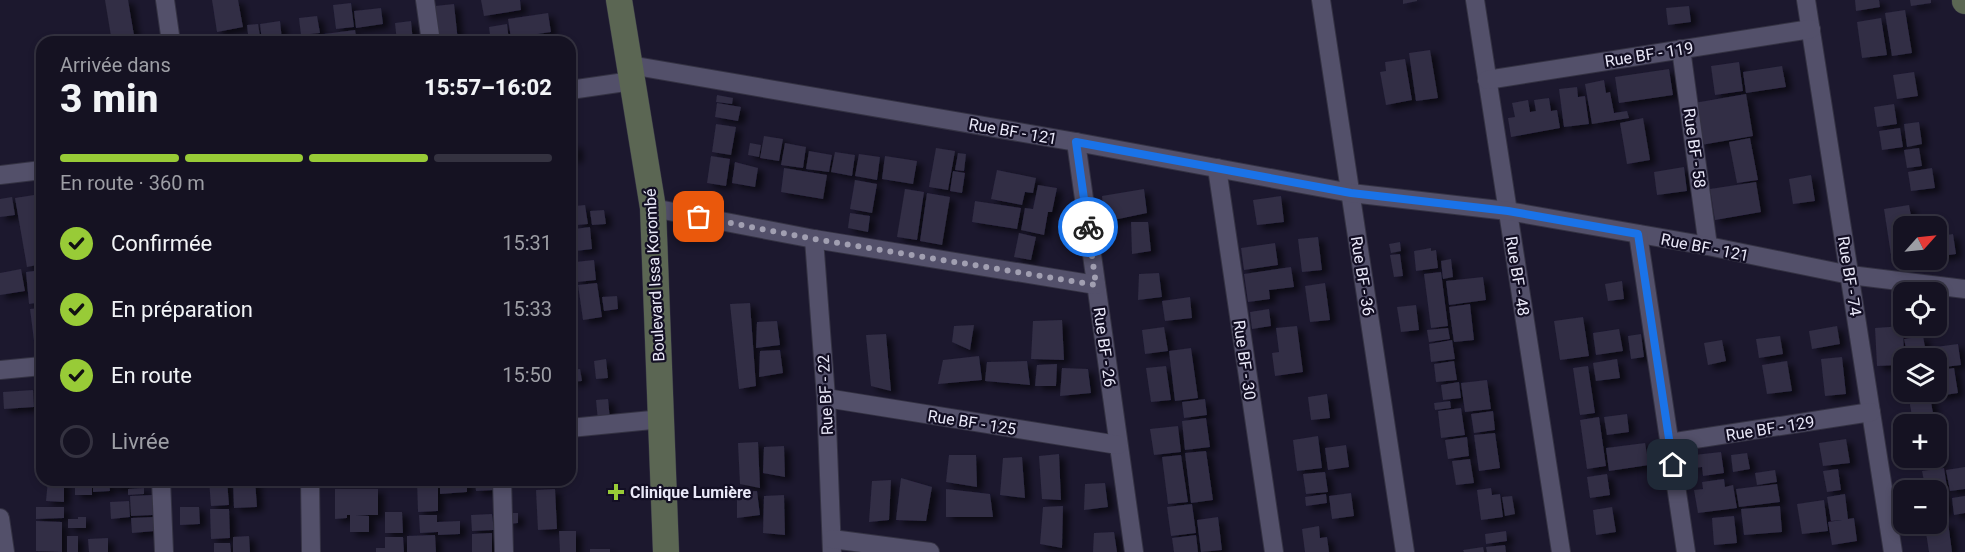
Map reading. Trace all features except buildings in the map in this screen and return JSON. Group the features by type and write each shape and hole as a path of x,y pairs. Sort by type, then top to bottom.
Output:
{"street":[{"path":"165,0 170,36"},
{"path":"425,0 430,36"},
{"name":"Boulevard Issa Korombé","path":"619,0 653,208 666,552"},
{"name":"Rue BF - 36","path":"1321,0 1406,552"},
{"name":"Rue BF - 48","path":"1474,0 1561,552"},
{"name":"Rue BF - 74","path":"1806,0 1893,552"},
{"name":"Rue BF - 119","path":"1487,80 1811,29"},
{"name":"Rue BF - 58","path":"1681,49 1708,246"},
{"name":"Rue BF - 121","path":"576,88 631,73 1076,142 1351,193 1508,211 1708,246 1850,275 1965,289"},
{"name":"Rue BF - 26","path":"1076,142 1134,552"},
{"name":"Rue BF - 30","path":"1217,168 1274,552"},
{"path":"0,176 36,171"},
{"path":"653,208 814,239 1096,285"},
{"path":"1638,234 1686,552"},
{"name":"Rue BF - 22","path":"814,239 826,398 832,545"},
{"path":"0,370 36,367"},
{"name":"Rue BF - 125","path":"826,398 1119,445"},
{"name":"Rue BF - 129","path":"1669,444 1870,412"},
{"path":"576,427 662,419"},
{"path":"161,486 164,552"},
{"path":"310,486 311,552"},
{"path":"502,486 504,552"},
{"path":"0,518 5,552"},
{"path":"832,545 930,552"}],"way so far":[{"path":"699,217 814,239 1096,285 1088,227"}],"place":[{"name":"Clinique Lumière","path":"616,492"}],"route":[{"path":"1088,227 1076,142 1351,193 1508,211 1638,234 1673,465"}]}
